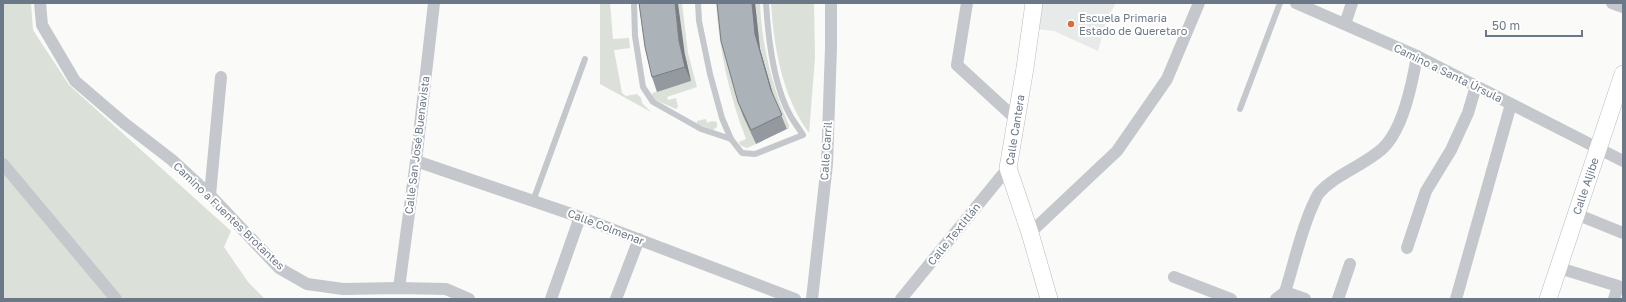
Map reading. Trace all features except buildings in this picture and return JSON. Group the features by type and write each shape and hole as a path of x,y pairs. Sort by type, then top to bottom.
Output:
{"street":[{"name":"Camino a Fuentes Brotantes","path":"40,3 42,25 75,81 124,123 172,160 210,195 279,268 307,284 343,289 446,289 469,299"},
{"name":"Calle San José Buenavista","path":"399,288 416,161 434,3"},
{"name":"Calle Carril","path":"812,299 827,164 831,3"},
{"path":"967,3 957,65 1016,119"},
{"name":"Calle Cantera","path":"1034,3 1008,168 1030,233 1049,299"},
{"path":"1030,233 1117,151 1168,79 1200,3"},
{"name":"Camino a Santa Úrsula","path":"1296,3 1417,56 1623,162"},
{"path":"1345,24 1352,3"},
{"path":"1612,3 1623,7"},
{"path":"1304,299 1281,295 1308,217 1318,194 1334,181 1382,149 1393,133 1403,113 1412,84 1417,56"},
{"name":"Calle Aljibe","path":"1548,299 1623,74"},
{"path":"210,195 221,77"},
{"path":"1407,248 1426,191 1447,157 1459,132 1468,113 1476,86"},
{"path":"1456,299 1512,104"},
{"name":"Calle Colmenar","path":"416,161 580,217 795,299"},
{"path":"3,164 116,299"},
{"name":"Calle Textitlán","path":"901,299 1008,168"},
{"path":"1576,214 1623,233"},
{"path":"551,299 580,217"},
{"path":"616,299 639,239"},
{"path":"1338,299 1350,264"},
{"path":"1559,268 1618,286 1617,298"},
{"path":"1174,277 1231,299"}],"lane":[{"path":"634,3 635,36 643,87 653,102 701,129 731,139"},
{"path":"698,3 699,21 710,74 722,118 731,139 742,153 755,154 803,135 791,116 781,93 768,30 766,3"},
{"path":"1240,109 1280,3"},
{"path":"533,201 585,58"}],"shaded area":[{"path":"3,3 31,3 33,30 69,85 231,231 224,247 248,282 265,299 3,299"},
{"path":"600,3 610,3 613,39 629,38 630,48 614,50 622,93 626,96 637,94 641,98 642,103 651,112 600,84"},
{"path":"678,3 682,3 688,53 697,87 667,97 668,100 676,98 678,107 676,109 653,99 652,93 691,81 685,55"},
{"path":"716,3 720,3 743,116 756,144 747,148 740,145 739,142 746,139 730,89 722,55"},
{"path":"755,3 760,3 763,35 769,66 789,125 789,129 787,129 776,105 760,49"},
{"path":"771,3 814,3 815,58 809,133 792,103 781,71 774,37"},
{"name":"Escuela Primaria Estado de Queretaro","path":"1039,3 1116,3 1107,19 1098,51 1054,31 1036,29"},
{"path":"706,119 707,123 712,121 717,122 717,127 713,130 697,124 697,121"},
{"path":"442,298 445,299 308,299"}],"place":[{"name":"Escuela Primaria Estado de Queretaro","path":"1071,24"}]}
